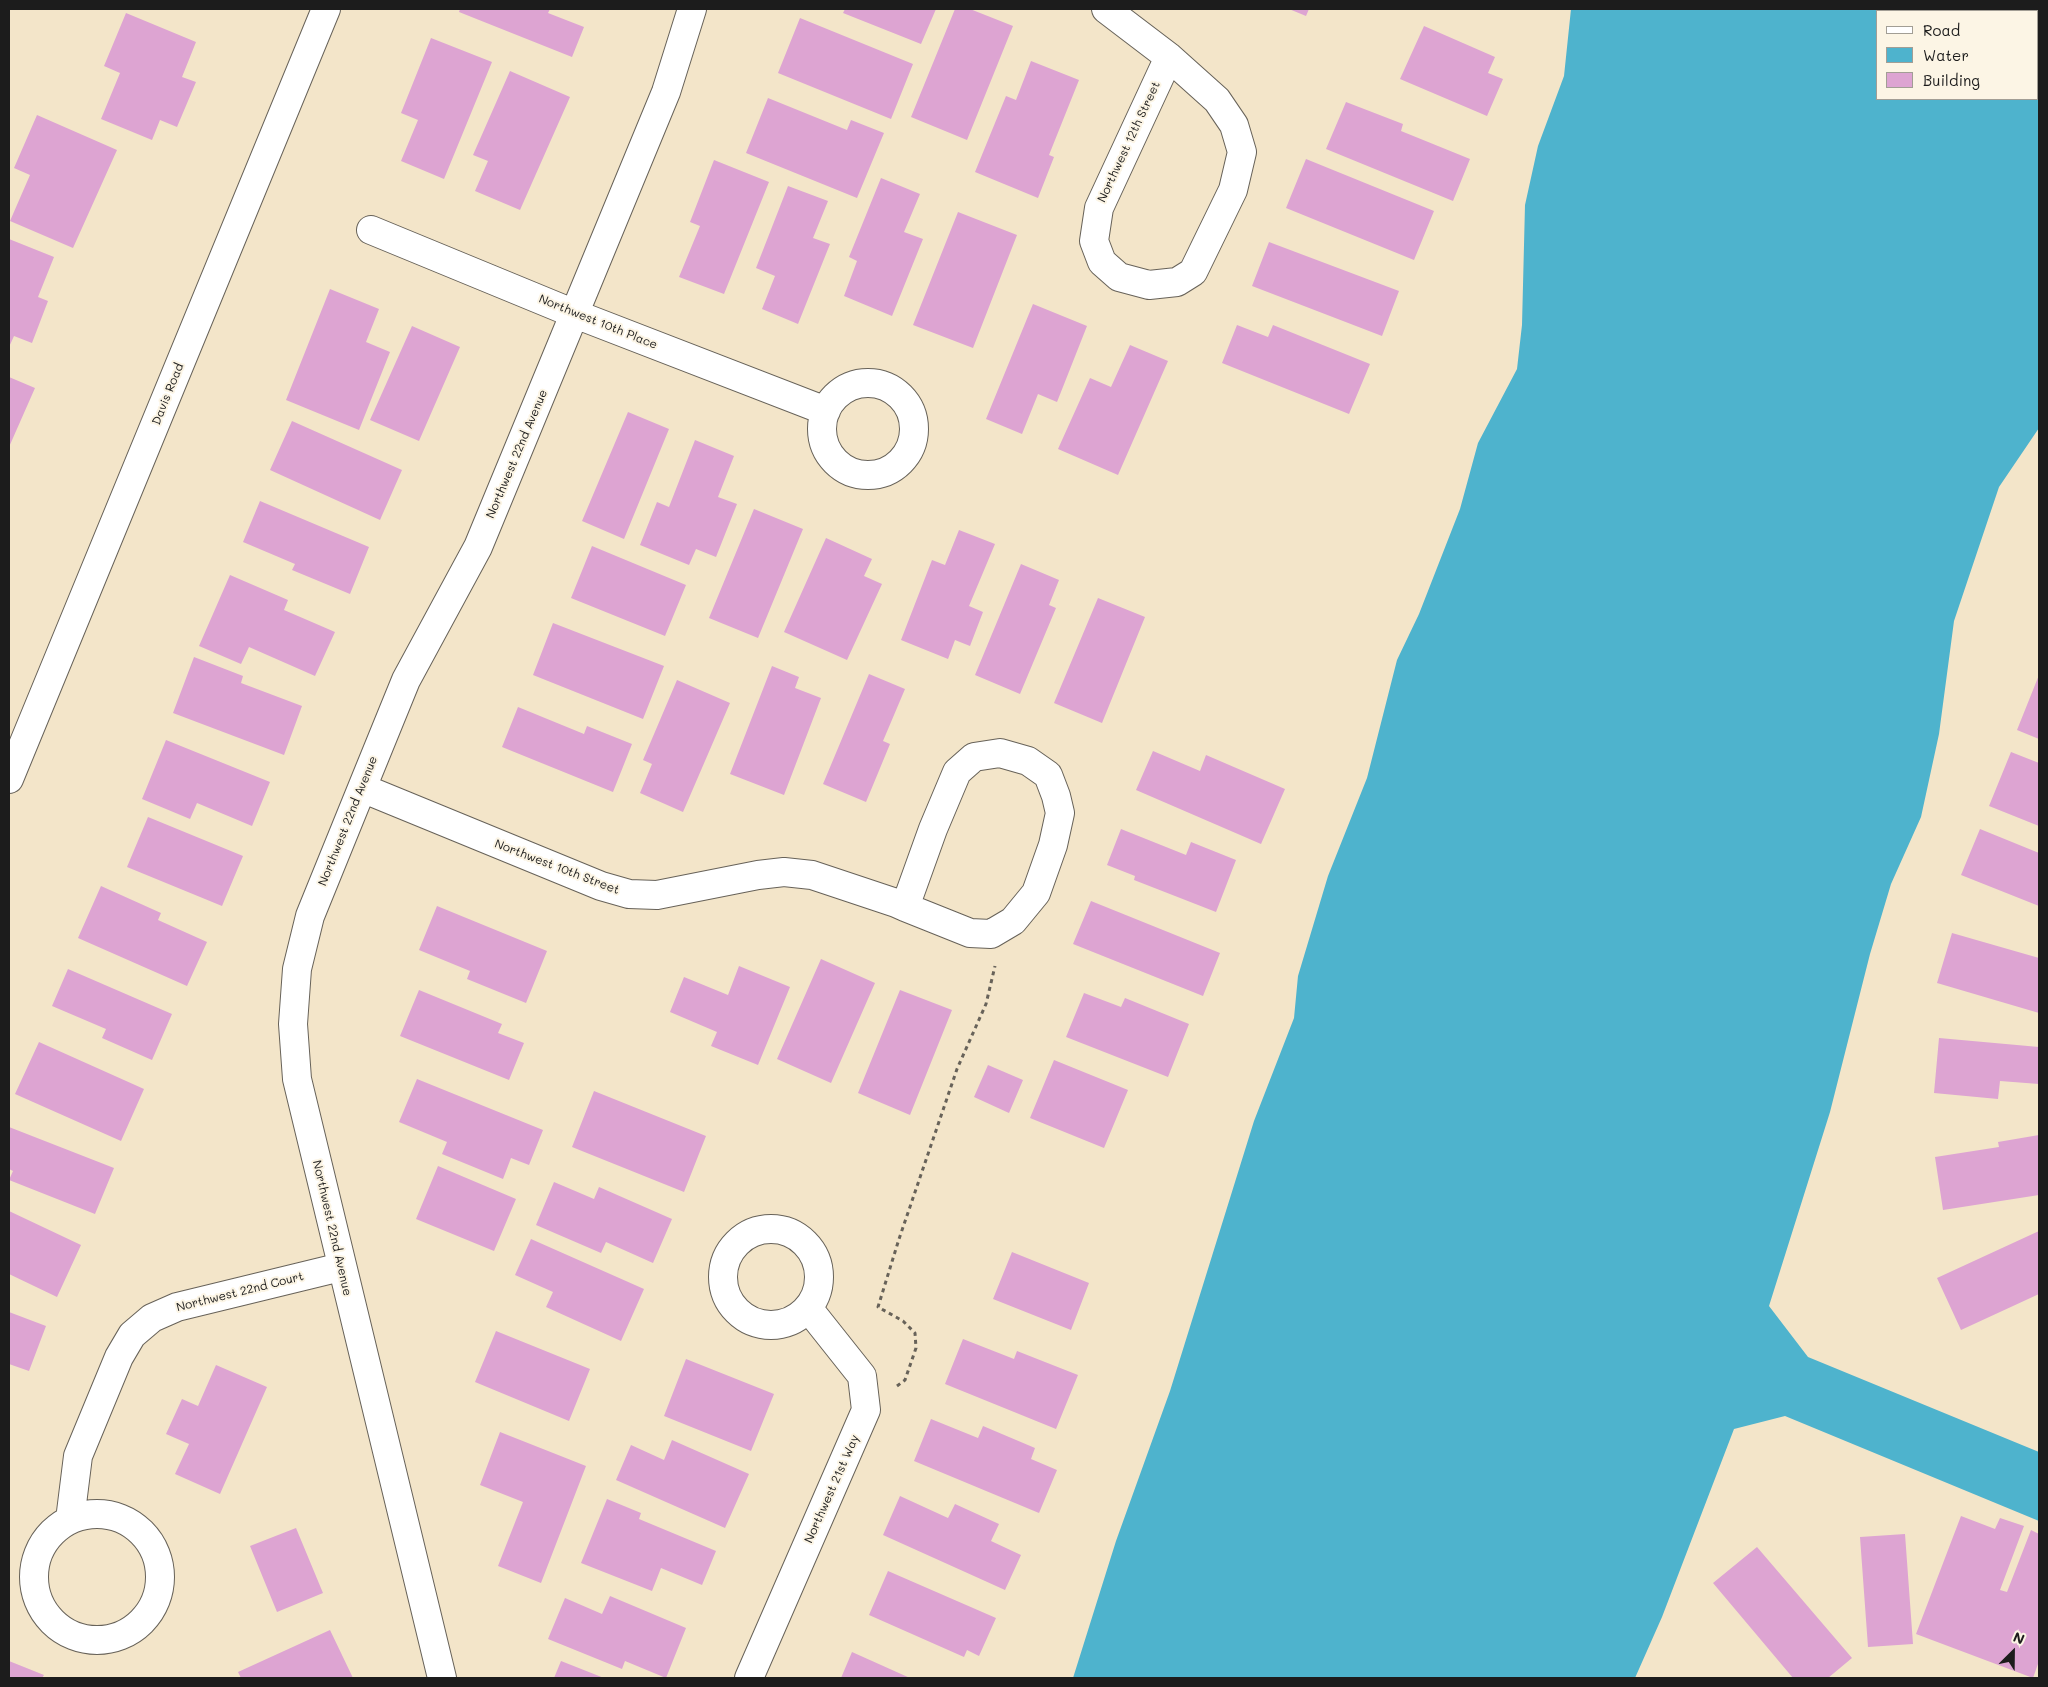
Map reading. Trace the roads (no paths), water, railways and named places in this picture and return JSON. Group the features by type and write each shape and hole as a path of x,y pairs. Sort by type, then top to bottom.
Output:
{"street":[{"name":"Davis Road","path":"9,779 326,9"},
{"name":"Northwest 22nd Avenue","path":"442,1678 297,1079 293,1024 298,969 310,916 406,680 478,547 666,92 692,9"},
{"name":"Northwest 12th Street","path":"1106,9 1169,57 1217,100 1234,125 1242,152 1233,190 1193,272 1177,282 1149,285 1119,277 1102,262 1094,241 1098,208 1169,57"},
{"name":"Northwest 10th Place","path":"371,230 575,314 826,411"},
{"name":"Northwest 10th Street","path":"362,788 601,886 629,894 658,895 758,875 784,872 812,875 905,907 970,933 991,934 1013,921 1036,893 1053,845 1060,813 1048,775 1028,761 1000,753 974,757 957,772 933,829 905,907"},
{"name":"Northwest 22nd Court","path":"70,1520 78,1456 119,1356 132,1335 152,1318 177,1307 341,1267"},
{"name":"Northwest 21st Way","path":"749,1678 866,1410 862,1376 808,1308"},
{"path":"87,1514 105,1514 123,1519 138,1529 150,1542 158,1558 161,1576 158,1594 151,1611 140,1625 124,1634 107,1640 89,1640 71,1635 56,1626 44,1612 36,1595 33,1578 36,1560 43,1543 54,1530 70,1520 87,1514"}],"water":[{"path":"1571,9 2039,9 2039,428 1999,487 1954,621 1939,734 1921,817 1891,884 1870,954 1830,1112 1769,1306 1808,1357 2039,1452 2039,1521 1785,1416 1734,1429 1662,1617 1635,1678 1073,1678 1116,1541 1170,1391 1254,1121 1294,1018 1298,976 1328,876 1367,778 1397,660 1419,614 1460,509 1478,443 1517,369 1522,325 1525,205 1538,146 1564,76"}]}
